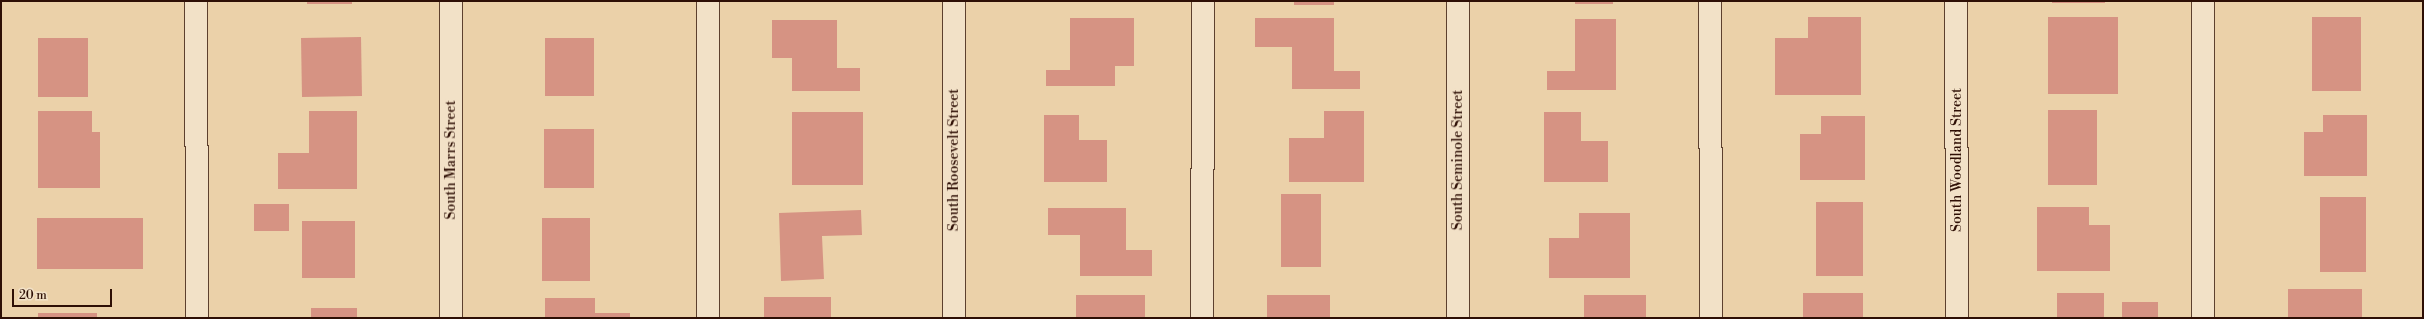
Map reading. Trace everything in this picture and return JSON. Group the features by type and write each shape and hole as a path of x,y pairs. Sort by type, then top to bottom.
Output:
{"street":[{"path":"196,1 197,318"},
{"name":"South Marrs Street","path":"451,1 451,318"},
{"path":"708,1 708,318"},
{"name":"South Roosevelt Street","path":"954,1 954,318"},
{"path":"1202,318 1203,1"},
{"name":"South Seminole Street","path":"1458,1 1458,318"},
{"path":"1710,1 1711,318"},
{"name":"South Woodland Street","path":"1956,1 1957,318"},
{"path":"2203,1 2203,318"}],"building":[{"path":"307,1 352,1 352,4 307,4"},
{"path":"1294,1 1334,1 1334,5 1294,5"},
{"path":"1575,1 1613,1 1613,4 1575,4"},
{"path":"2052,1 2105,1 2105,3 2052,3"},
{"path":"1808,17 1861,17 1861,95 1775,95 1775,38 1808,38"},
{"path":"2048,17 2118,17 2118,94 2048,94"},
{"path":"2312,17 2361,17 2361,91 2312,91"},
{"path":"1070,18 1134,18 1134,66 1115,66 1115,86 1046,86 1046,70 1070,70"},
{"path":"1255,18 1334,18 1334,71 1360,71 1360,89 1292,89 1292,47 1255,47"},
{"path":"1575,19 1616,19 1616,90 1547,90 1547,71 1575,71"},
{"path":"772,20 837,20 837,68 860,68 860,91 792,91 792,58 772,58"},
{"path":"361,37 362,96 302,97 301,38"},
{"path":"38,38 88,38 88,97 38,97"},
{"path":"545,38 594,38 594,96 545,96"},
{"path":"2048,110 2097,110 2097,185 2048,185"},
{"path":"38,111 92,111 92,132 100,132 100,188 38,188"},
{"path":"309,111 357,111 357,189 278,189 278,153 309,153"},
{"path":"1324,111 1364,111 1364,182 1289,182 1289,138 1324,138"},
{"path":"792,112 863,112 863,185 792,185"},
{"path":"1544,112 1581,112 1581,141 1608,141 1608,182 1544,182"},
{"path":"1044,115 1079,115 1079,140 1107,140 1107,182 1044,182"},
{"path":"2323,115 2367,115 2367,176 2304,176 2304,132 2323,132"},
{"path":"1821,116 1865,116 1865,180 1800,180 1800,134 1821,134"},
{"path":"544,129 594,129 594,188 544,188"},
{"path":"1281,194 1321,194 1321,267 1281,267"},
{"path":"2320,197 2366,197 2366,272 2320,272"},
{"path":"1816,202 1863,202 1863,276 1816,276"},
{"path":"254,204 289,204 289,231 254,231"},
{"path":"2037,207 2089,207 2089,225 2110,225 2110,271 2037,271"},
{"path":"1048,208 1126,208 1126,250 1152,250 1152,276 1080,276 1080,235 1048,235"},
{"path":"861,210 862,235 822,236 824,279 781,281 779,213"},
{"path":"1579,213 1630,213 1630,278 1549,278 1549,238 1579,238"},
{"path":"37,218 143,218 143,269 37,269"},
{"path":"542,218 590,218 590,281 542,281"},
{"path":"302,221 355,221 355,278 302,278"},
{"path":"2288,289 2362,289 2362,318 2288,318"},
{"path":"1803,293 1863,293 1863,318 1803,318"},
{"path":"2057,293 2104,293 2104,318 2057,318"},
{"path":"1076,295 1145,295 1145,318 1076,318"},
{"path":"1267,295 1330,295 1330,318 1267,318"},
{"path":"1584,295 1646,295 1646,318 1584,318"},
{"path":"764,297 831,297 831,318 764,318"},
{"path":"545,298 595,298 595,313 630,313 630,318 545,318"},
{"path":"2122,302 2158,302 2158,318 2122,318"},
{"path":"311,308 357,308 357,318 311,318"},
{"path":"38,313 97,313 97,318 38,318"}]}
